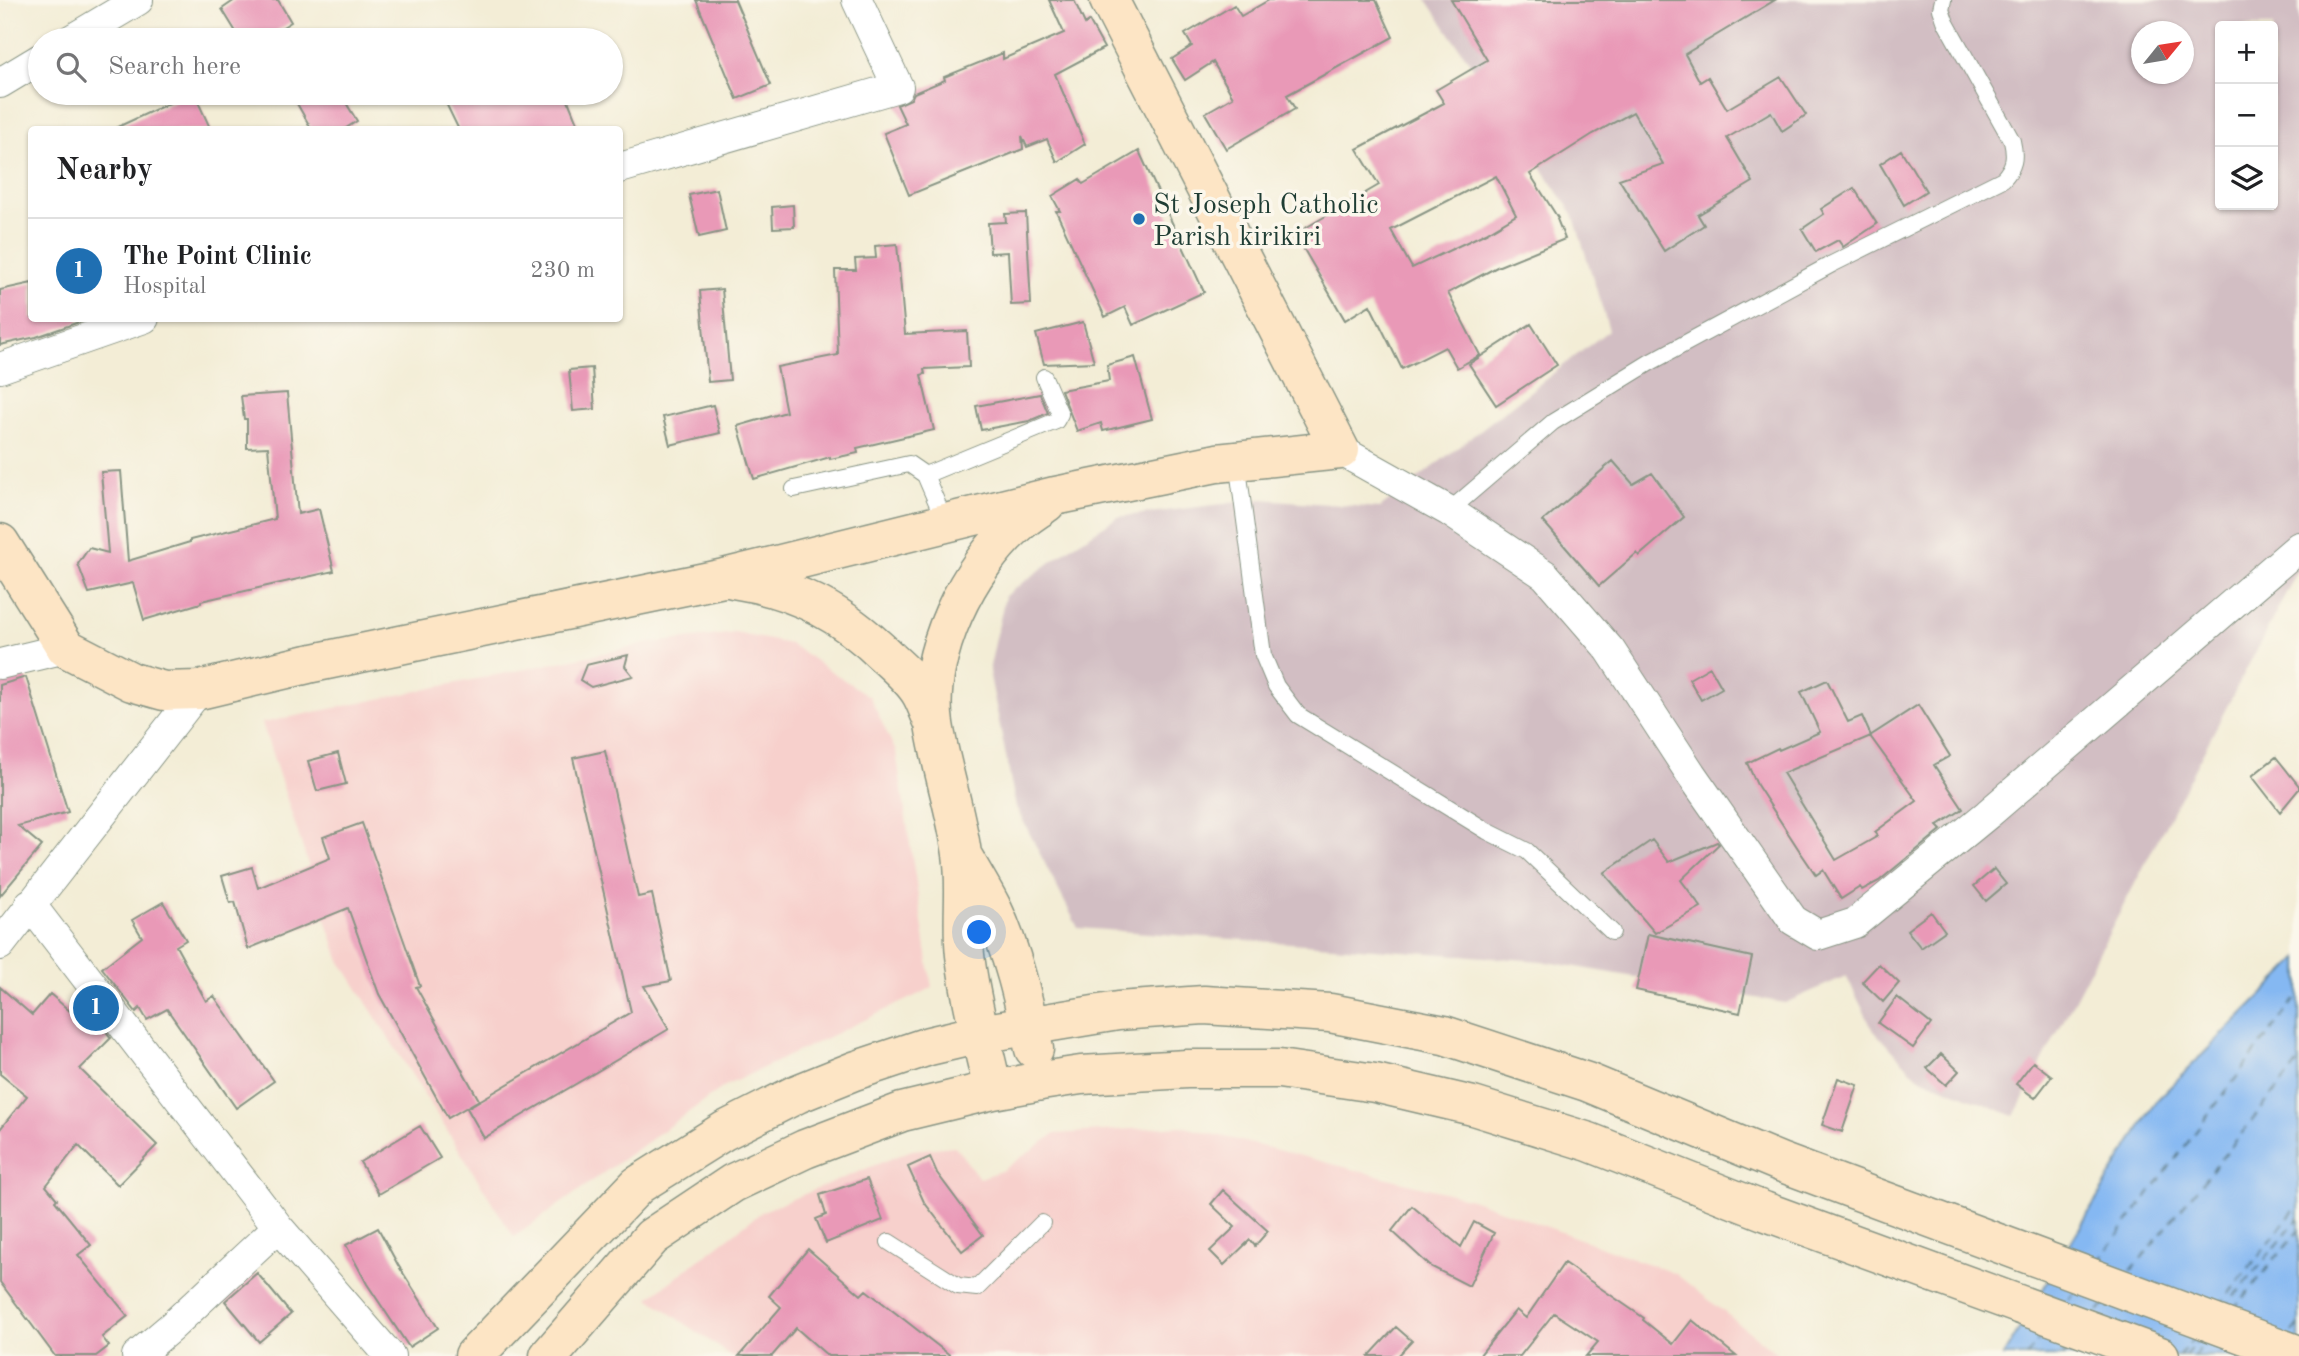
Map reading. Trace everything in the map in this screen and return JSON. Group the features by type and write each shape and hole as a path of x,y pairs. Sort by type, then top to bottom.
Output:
{"main road":[{"path":"0,542 66,648 132,682 164,691 199,690 308,664 724,578 1055,496 1217,463 1340,450 1109,0"},
{"path":"993,1090 972,999 965,953 963,855 934,723 932,690 941,650 971,582 993,551 1019,523 1055,496"},
{"path":"724,578 764,584 799,595 834,613 868,638 920,691 934,723"},
{"path":"963,855 992,909 1007,946 1041,1080"},
{"path":"474,1356 638,1185 724,1131 797,1094 853,1071 929,1046 980,1034 1118,1011 1204,1005 1342,1015 1444,1035 1587,1082 1780,1162 2299,1354"},
{"path":"549,1356 652,1237 733,1183 805,1149 902,1112 1041,1080 1187,1069 1279,1069 1375,1083 1473,1106 1589,1142 1764,1211 2160,1356"}],"street":[{"path":"91,28 138,0"},
{"path":"623,167 898,87 857,0"},
{"path":"0,83 28,66"},
{"path":"0,369 133,322"},
{"path":"1340,450 1449,510 1545,575 1610,650 1691,774 1793,920 1818,935 1855,923 1988,814 2299,547"},
{"path":"0,664 66,648"},
{"path":"0,945 199,690"},
{"path":"30,904 278,1227 390,1356"},
{"path":"137,1356 278,1227"}],"lane":[{"path":"1449,510 1553,422 1649,363 1832,264 2003,179 2012,169 2015,155 2012,142 1946,23 1941,9 1943,0"},
{"path":"925,475 1056,421 1060,414 1044,377"},
{"path":"1237,461 1263,655 1276,687 1298,715 1487,831 1527,851 1612,932"},
{"path":"794,489 909,464 925,475 946,524"},
{"path":"889,1242 958,1286 976,1288 1042,1223"}],"shaded area":[{"path":"1427,0 2299,0 2299,568 2014,1116 1918,1077 1874,1031 1846,976 1785,1003 1542,961 1078,928 1016,807 989,671 1005,596 1074,545 1118,517 1262,499 1380,508 1609,330 1573,214"},
{"path":"735,633 790,644 870,697 896,752 932,988 725,1086 514,1237 339,959 262,723 652,643"},
{"path":"1181,1126 1471,1199 1676,1274 1780,1356 731,1356 649,1298 763,1211 912,1150 955,1146 979,1178 1001,1171 1055,1134"}],"water":[{"path":"2299,958 2299,1356 2003,1356 2155,1102"}],"building":[{"path":"235,0 278,0 291,22 281,28 234,28 222,9"},
{"path":"696,0 735,0 771,85 737,99"},
{"path":"1049,0 1074,0 1085,24 1089,21 1104,48 1055,74 1085,144 1057,162 1047,139 1027,147 1022,136 1023,149 909,195 884,133 906,124 897,105 911,99 914,93 945,80 944,77 1003,53 1003,59 1064,33"},
{"path":"1269,0 1376,0 1393,37 1287,95 1295,109 1226,149 1205,113 1233,97 1213,62 1185,80 1172,59 1192,46 1185,34 1234,5 1241,16"},
{"path":"1451,0 1775,0 1685,54 1700,82 1708,77 1727,109 1781,77 1806,115 1782,131 1771,112 1727,138 1753,182 1698,215 1704,225 1664,251 1619,179 1663,164 1633,112 1593,134 1530,174 1558,218 1565,239 1497,267 1448,293 1480,355 1457,368 1445,347 1402,369 1370,305 1345,320 1295,234 1379,185 1357,149 1444,103 1436,90 1487,60","holes":["1496,176 1516,215 1486,233 1412,268 1391,230"]},
{"path":"165,105 200,105 209,126 120,126"},
{"path":"298,105 347,105 357,121 349,126 310,126"},
{"path":"447,105 570,105 578,126 457,126"},
{"path":"1901,150 1926,191 1904,205 1880,164"},
{"path":"1139,151 1204,292 1133,325 1125,307 1105,317 1056,211 1060,211 1052,196 1080,179 1083,184"},
{"path":"1854,188 1877,224 1843,247 1838,240 1816,252 1802,229 1824,214 1821,209"},
{"path":"717,189 726,231 699,237 689,195"},
{"path":"793,205 794,227 773,228 772,207"},
{"path":"1026,213 1031,304 1011,305 1008,252 990,253 988,223 1006,222 1005,214"},
{"path":"897,244 905,334 967,331 969,367 924,369 925,374 921,375 934,430 857,448 858,453 830,457 754,479 738,426 786,412 777,367 838,355 835,270 856,270 855,259 876,258 875,246"},
{"path":"28,284 28,322 79,322 36,337 0,345 0,290"},
{"path":"722,289 730,380 708,382 700,291"},
{"path":"1083,322 1094,362 1044,364 1036,334"},
{"path":"1531,324 1557,365 1496,405 1469,364"},
{"path":"1135,357 1152,419 1103,431 1101,423 1077,431 1061,390 1109,381 1107,365"},
{"path":"592,368 595,409 573,411 569,370"},
{"path":"287,393 298,514 319,509 334,571 201,601 144,620 133,583 89,593 78,564 89,548 108,553 101,472 121,471 128,561 190,540 275,519 268,447 247,448 247,419 244,419 241,396"},
{"path":"1040,394 1048,413 1029,421 981,430 976,406"},
{"path":"713,405 720,433 670,445 663,417"},
{"path":"1613,461 1633,484 1652,473 1684,517 1599,586 1543,521"},
{"path":"628,655 625,666 633,676 591,687 580,680 586,665"},
{"path":"1710,667 1722,688 1701,700 1689,679"},
{"path":"26,677 68,812 18,826 42,846 0,896 0,685"},
{"path":"1827,680 1848,722 1862,716 1871,735 1918,705 1950,756 1934,765 1963,809 1937,826 1941,830 1879,881 1862,890 1860,887 1841,899 1823,870 1816,875 1757,785 1747,763 1820,732 1801,692","holes":["1870,736 1917,801 1875,832 1878,836 1836,860 1783,773"]},
{"path":"605,751 638,897 652,894 671,981 644,986 669,1029 484,1138 467,1108 631,1012 573,758"},
{"path":"338,753 346,784 317,791 308,761"},
{"path":"2276,757 2299,786 2280,812 2252,776"},
{"path":"362,823 420,986 416,987 479,1100 448,1118 379,994 348,908 248,949 235,902 230,903 222,876 252,867 258,888 330,858 323,837"},
{"path":"1652,840 1669,862 1717,842 1719,844 1681,880 1701,907 1655,933 1604,873"},
{"path":"1994,869 2006,884 1986,901 1974,886"},
{"path":"163,902 186,940 176,946 206,1001 214,996 274,1081 236,1108 167,1009 147,1020 140,1008 136,1012 102,968 142,937 132,920"},
{"path":"1931,912 1945,931 1921,948 1907,930"},
{"path":"1648,934 1752,957 1740,1013 1636,990"},
{"path":"1879,964 1899,983 1883,1002 1862,982"},
{"path":"0,987 32,1015 50,994 72,1013 82,1003 89,1010 111,1038 80,1069 157,1145 118,1185 78,1145 46,1186 91,1245 78,1255 128,1316 102,1337 109,1346 96,1356 55,1356 0,1282 0,1129 27,1096 0,1074"},
{"path":"1897,997 1931,1024 1913,1048 1878,1023"},
{"path":"1941,1054 1959,1071 1946,1085 1927,1068"},
{"path":"2033,1062 2052,1076 2035,1098 2016,1084"},
{"path":"1838,1078 1858,1085 1842,1132 1822,1125"},
{"path":"420,1126 440,1158 379,1194 360,1162"},
{"path":"930,1157 937,1173 983,1235 962,1251 924,1202 908,1167"},
{"path":"867,1179 883,1220 826,1243 816,1219 826,1215 820,1195"},
{"path":"1223,1190 1268,1231 1255,1246 1250,1240 1224,1265 1210,1251 1235,1227 1211,1204"},
{"path":"1412,1206 1461,1247 1474,1222 1494,1233 1469,1286 1430,1266 1392,1231"},
{"path":"378,1228 438,1328 409,1347 367,1284 346,1245"},
{"path":"808,1249 861,1295 866,1290 951,1356 828,1356 796,1328 772,1356 739,1356 781,1307 769,1296"},
{"path":"1564,1263 1644,1318 1643,1320 1673,1344 1692,1320 1736,1356 1586,1356 1598,1342 1554,1313 1520,1356 1479,1356 1516,1310 1526,1318"},
{"path":"257,1273 291,1314 259,1342 225,1301"},
{"path":"1396,1327 1412,1341 1398,1356 1369,1356"}],"ferry route":[{"path":"2098,1262 2299,994"},
{"path":"2131,1271 2299,1062"},
{"path":"2219,1306 2299,1204"},
{"path":"2224,1309 2299,1218"},
{"path":"2233,1310 2299,1230"},
{"path":"2068,1301 2075,1291"},
{"path":"2098,1312 2106,1303"},
{"path":"2293,1333 2299,1325"},
{"path":"2027,1356 2044,1333"},
{"path":"2179,1356 2196,1335"},
{"path":"2185,1356 2200,1337"},
{"path":"2194,1356 2207,1341"},
{"path":"2063,1356 2073,1344"}],"place":[{"name":"St Joseph Catholic Parish kirikiri","path":"1139,219"},
{"name":"The Point Clinic","path":"96,1008"}]}
